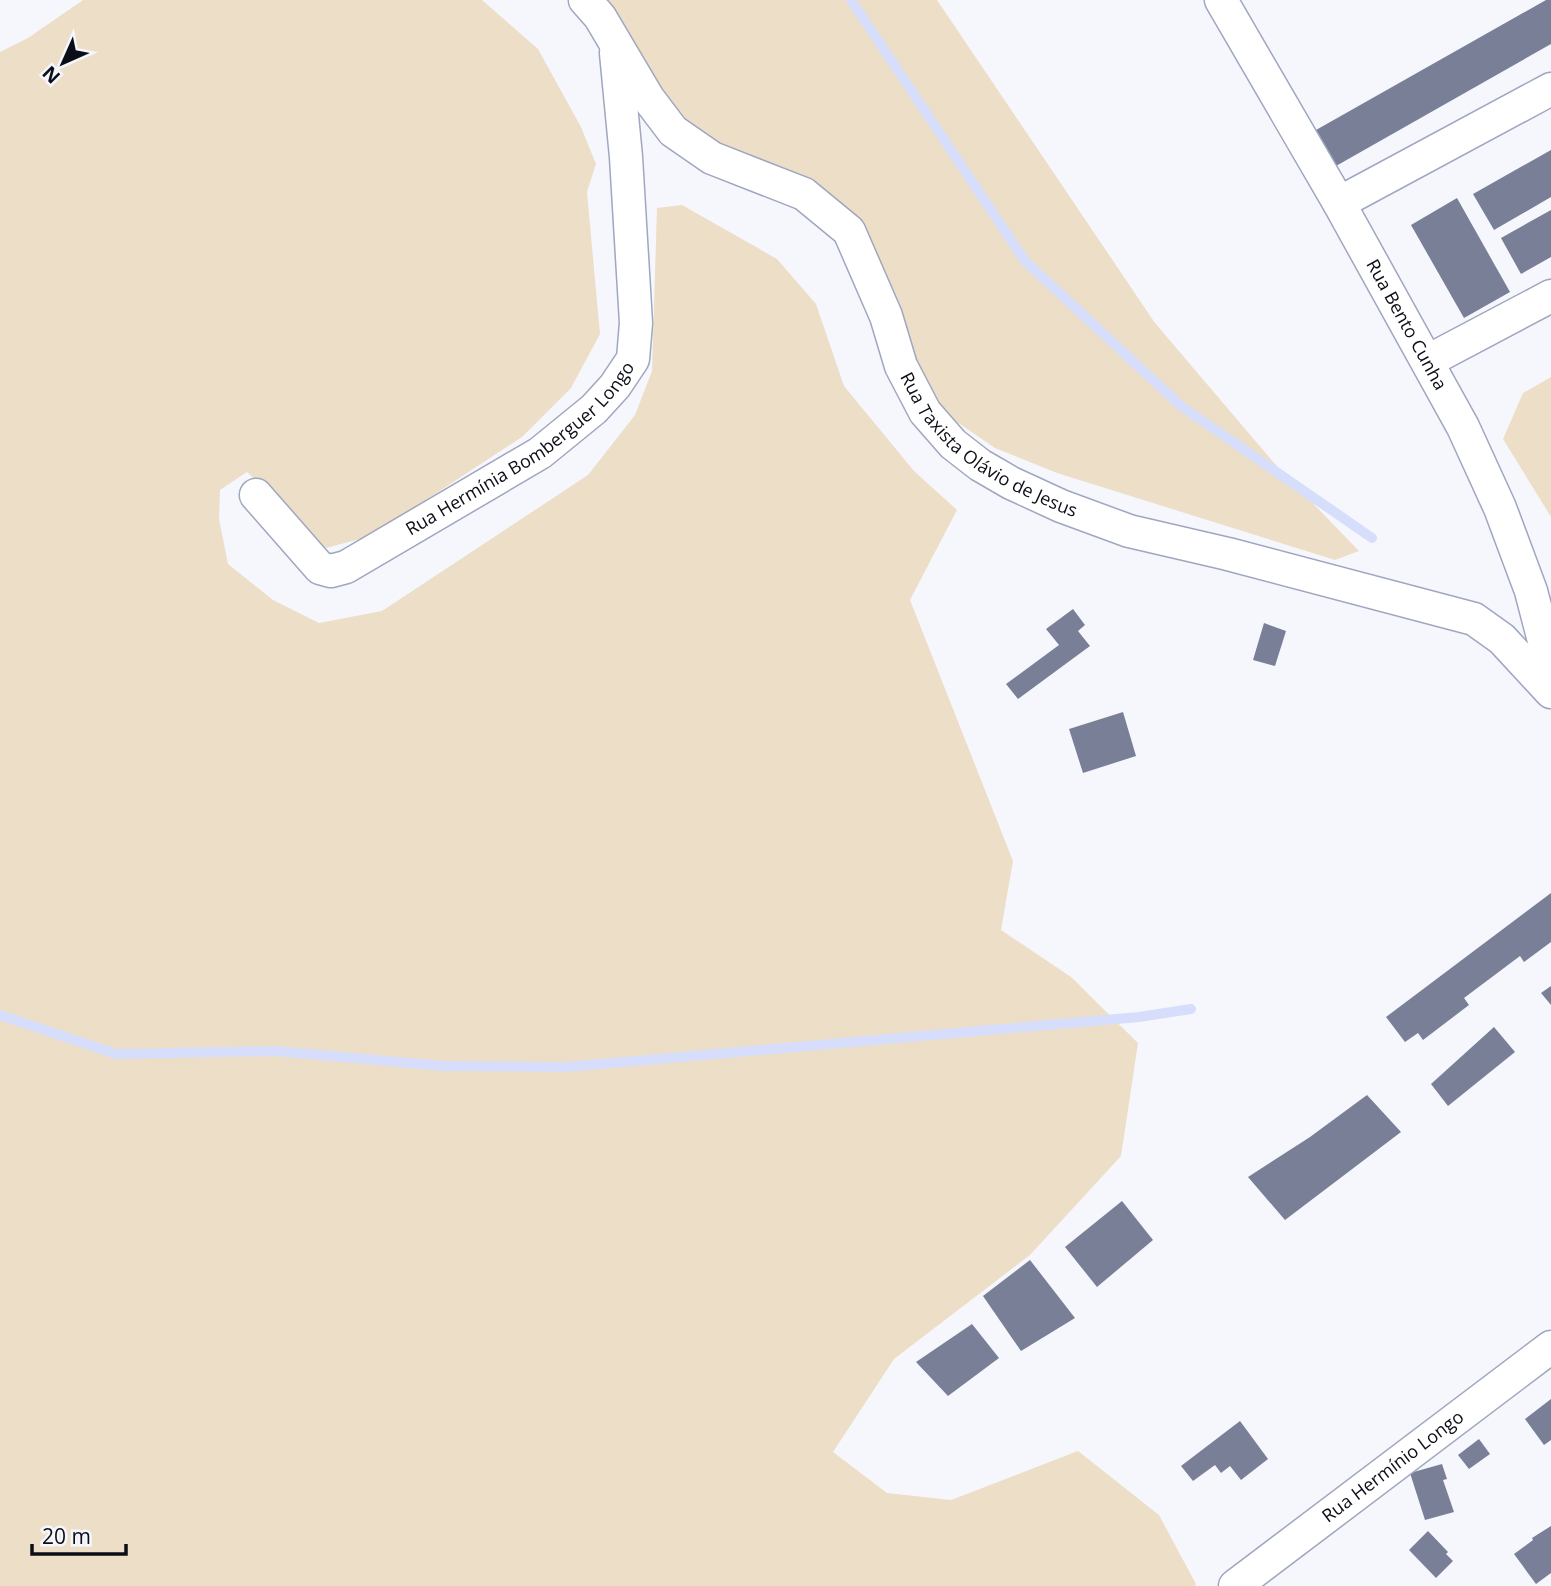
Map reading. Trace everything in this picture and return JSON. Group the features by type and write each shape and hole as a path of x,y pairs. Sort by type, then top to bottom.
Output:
{"street":[{"name":"Rua Taxista Olávio de Jesus","path":"585,0 600,17 648,99 673,131 712,158 804,194 849,231 886,316 901,366 925,412 953,444 980,465 1061,506 1129,531 1228,554 1474,619 1502,639 1551,692"},
{"name":"Rua Bento Cunha","path":"1220,0 1339,203 1463,427 1500,508 1531,591 1551,668"},
{"name":"Rua Hermínia Bomberguer Longo","path":"256,495 320,568 331,571 346,567 540,453 594,409 615,386 633,359 635,323 626,157 615,44"},
{"path":"1339,203 1551,89"},
{"path":"1428,361 1551,296"},
{"name":"Rua Hermínio Longo","path":"1235,1586 1551,1347"}],"shaded area":[{"path":"83,0 482,0 538,49 581,127 596,164 587,192 600,334 571,388 522,437 371,536 326,548 247,472 220,490 219,519 228,564 273,600 319,623 382,611 588,475 635,415 652,371 657,208 682,205 777,259 816,304 844,386 914,471 957,510 910,600 1013,861 1001,930 1071,977 1138,1043 1121,1156 1030,1255 894,1359 833,1452 887,1493 951,1500 1078,1451 1159,1515 1195,1586 0,1586 0,52 28,38"},
{"path":"598,0 937,0 1155,323 1275,464 1359,551 1335,560 1057,473 995,448 957,422 924,392 852,218 685,132"},
{"path":"1551,377 1551,517 1503,439 1523,393"}],"building":[{"path":"1546,0 1551,0 1551,44 1336,166 1316,130"},
{"path":"1551,150 1551,197 1494,230 1473,194"},
{"path":"1457,198 1510,292 1464,318 1411,225"},
{"path":"1551,210 1551,257 1521,274 1501,238"},
{"path":"1073,609 1085,625 1078,631 1090,646 1018,699 1006,684 1059,645 1046,629"},
{"path":"1264,623 1286,631 1275,666 1253,660"},
{"path":"1123,712 1136,756 1083,773 1069,729"},
{"path":"1551,893 1551,942 1524,962 1520,956 1464,998 1469,1005 1423,1040 1418,1033 1405,1042 1386,1017"},
{"path":"1551,986 1551,1005 1541,993"},
{"path":"1494,1027 1515,1052 1448,1106 1431,1084"},
{"path":"1367,1095 1401,1132 1285,1220 1248,1177 1310,1137"},
{"path":"1122,1201 1153,1240 1097,1287 1065,1247"},
{"path":"1030,1260 1075,1318 1021,1351 983,1296"},
{"path":"972,1324 999,1358 948,1396 916,1362"},
{"path":"1551,1399 1551,1440 1544,1445 1525,1419"},
{"path":"1240,1421 1268,1459 1241,1480 1230,1466 1221,1473 1215,1465 1193,1481 1181,1466"},
{"path":"1479,1439 1490,1454 1469,1469 1458,1455"},
{"path":"1442,1464 1447,1479 1443,1480 1454,1512 1425,1520 1410,1473"},
{"path":"1551,1526 1551,1573 1536,1584 1514,1554"},
{"path":"1428,1531 1453,1561 1436,1578 1409,1550"}],"waterway":[{"path":"851,0 1025,261 1181,406 1372,538"},
{"path":"0,1015 116,1054 275,1051 443,1066 566,1067 1139,1017 1191,1009"}]}
